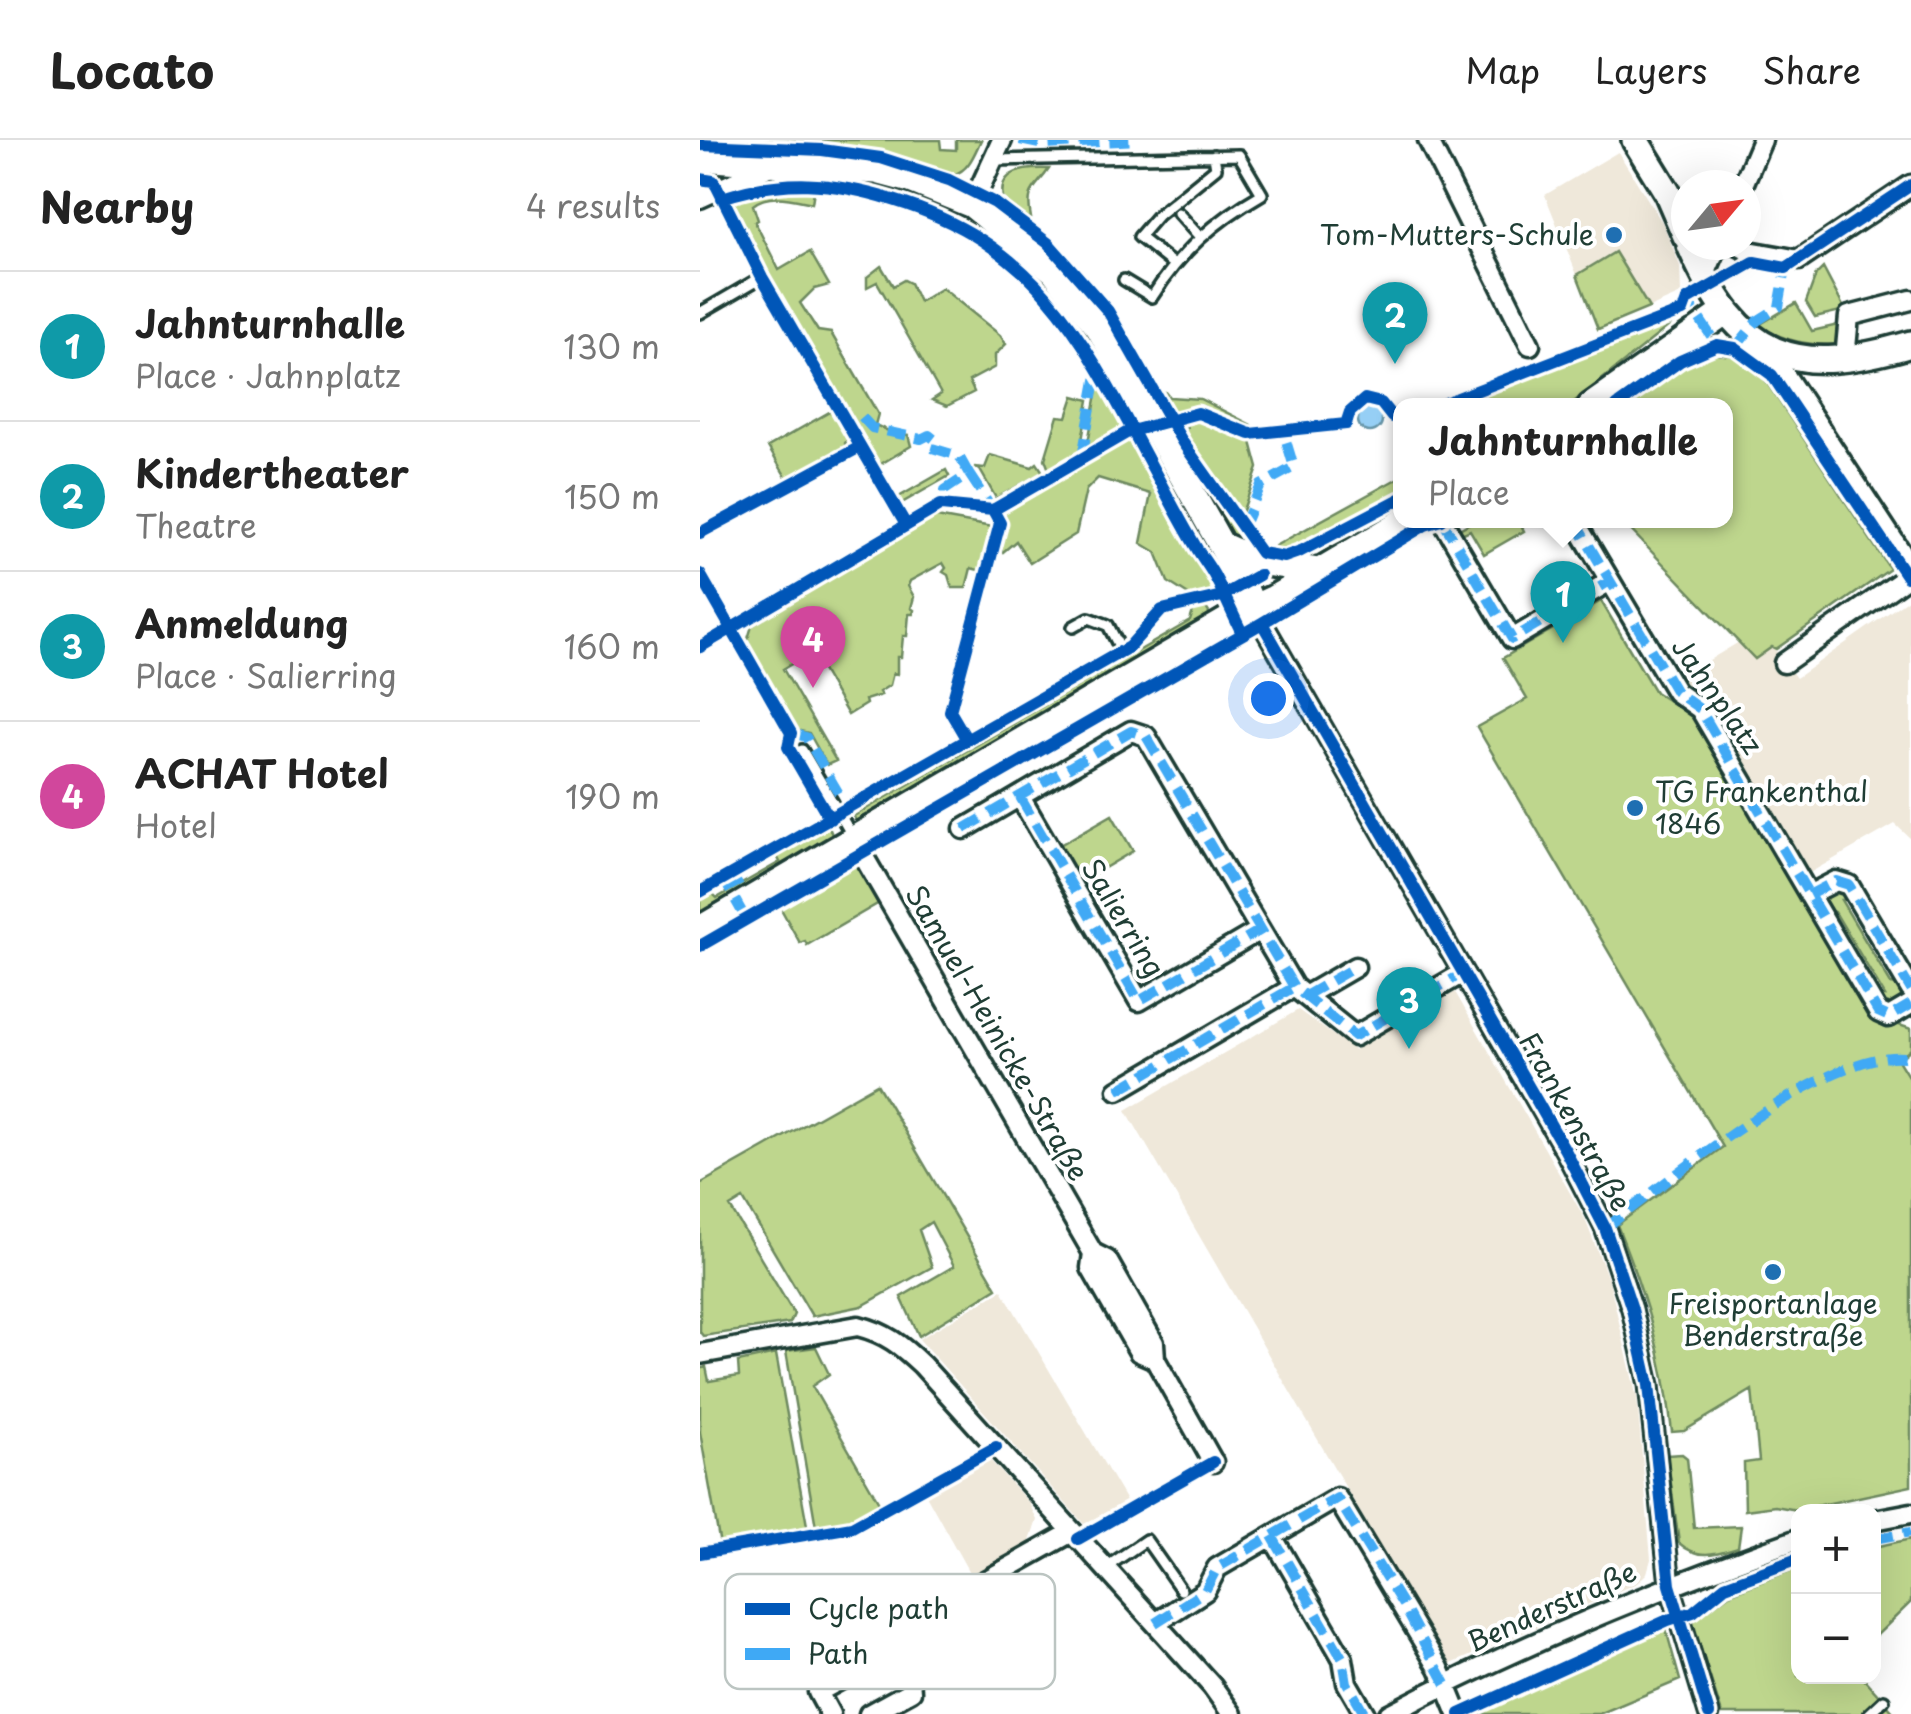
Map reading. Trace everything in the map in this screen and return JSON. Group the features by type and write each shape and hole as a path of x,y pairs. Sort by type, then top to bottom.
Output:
{"main road":[{"path":"1636,140 1671,201"},
{"path":"700,158 876,170 910,180 972,205 1054,271 1099,328 1253,607"},
{"path":"1697,260 1725,312 1746,335 1768,349 1811,360 1845,359 1911,344"},
{"path":"1603,398 1725,312"},
{"path":"700,929 1393,528"},
{"path":"1222,546 1259,562 1318,571"}],"street":[{"path":"972,205 1002,140"},
{"path":"1428,140 1530,345"},
{"path":"1749,170 1762,140"},
{"path":"700,198 716,187 778,163"},
{"path":"1761,253 1799,260 1911,185"},
{"path":"1704,277 1711,260"},
{"path":"1845,359 1850,316 1911,300"},
{"path":"1768,349 1910,563 1906,577 1784,663"},
{"path":"1799,396 1811,360"},
{"path":"1447,528 1512,639 1610,581"},
{"name":"Jahnplatz","path":"1579,528 1676,692 1700,709 1878,1012 1889,1017"},
{"name":"Frankenstraße","path":"1253,607 1586,1187 1605,1228 1632,1308 1649,1385 1670,1585 1709,1714"},
{"path":"964,829 1131,731 1146,736 1299,992 1356,1036 1463,973"},
{"name":"Salierring","path":"1020,797 1139,1001 1260,930"},
{"name":"Samuel-Heinicke-Straße","path":"854,840 1092,1253 1091,1268 1139,1352 1154,1359 1214,1462"},
{"path":"1808,895 1836,881 1849,885 1911,990"},
{"path":"1118,1090 1299,992 1355,967"},
{"path":"1889,1017 1911,1004"},
{"path":"1889,1017 1911,1025"},
{"path":"700,1354 858,1326 880,1331 897,1341 1212,1686 1232,1714"},
{"path":"1155,1623 1205,1591 1217,1568 1336,1498 1406,1610 1458,1714"},
{"path":"1881,1519 1911,1513"},
{"path":"998,1574 1072,1532"},
{"path":"1272,1536 1343,1660 1347,1683 1365,1714"},
{"name":"Benderstraße","path":"1389,1714 1446,1684 1670,1585 1791,1542"},
{"path":"823,1689 818,1692 830,1714"},
{"path":"869,1714 911,1689"}],"lane":[{"path":"992,160 1240,155 1262,194 1199,236 1173,264 1152,297 1124,280"},
{"path":"1173,264 1139,237 1158,215 1216,168 1214,156"},
{"path":"1178,213 1199,236"},
{"path":"700,313 762,277"},
{"path":"700,892 1122,652 1162,610"},
{"path":"1073,627 1089,618 1108,624 1122,652"},
{"path":"802,750 854,840"},
{"path":"1104,1568 1146,1540 1181,1590"},
{"path":"1869,1714 1884,1700"}],"shaded area":[{"name":"Tom-Mutters-Schule","path":"1618,152 1663,224 1671,244 1671,260 1678,260 1680,266 1681,294 1649,308 1615,252 1577,275 1545,195"},
{"path":"1911,597 1911,839 1895,824 1806,875 1704,702 1676,680 1739,642 1755,658 1772,646 1796,678"},
{"path":"1455,992 1585,1219 1610,1284 1637,1398 1651,1559 1647,1573 1637,1583 1449,1665 1126,1110 1298,1010 1354,1050"},
{"path":"1002,1290 1126,1501 1084,1524 919,1339"},
{"path":"988,1458 1029,1503 1037,1520 1029,1544 970,1574 925,1493"}],"green space":[{"path":"750,140 940,140 941,149 956,150 956,140 981,140 968,165 954,174 885,153 846,147 732,145"},
{"path":"1030,169 1049,169 1031,195 1031,218 1004,203 1002,192 1008,177"},
{"path":"788,187 814,190 812,203 781,198 759,201 753,205 758,220 755,222 779,270 810,252 829,285 814,289 800,303 818,331 831,333 878,414 875,425 908,435 911,446 879,465 726,202"},
{"path":"1615,252 1649,308 1598,329 1577,275"},
{"path":"881,266 893,286 904,280 910,283 919,302 942,288 1000,335 1006,344 995,355 995,367 969,381 974,392 947,406 932,400 941,394 877,282 867,287 867,277"},
{"path":"1823,268 1845,310 1815,317 1806,302 1816,275"},
{"path":"1796,303 1812,331 1838,325 1838,345 1797,341 1759,325"},
{"path":"1679,318 1579,398 1479,398"},
{"path":"1707,353 1733,356 1765,380 1890,569 1776,649 1772,647 1755,659 1629,528 1733,528 1733,398 1635,398"},
{"path":"1100,377 1125,426 1087,448"},
{"path":"1165,392 1169,397 1200,399 1253,426 1242,427 1203,406 1172,414 1161,394"},
{"path":"1074,396 1089,400 1080,452 1049,470 1045,459 1058,416 1067,417"},
{"path":"833,410 849,438 846,451 795,480 786,477 768,447"},
{"path":"1195,420 1206,421 1251,442 1258,468 1241,516 1182,431"},
{"path":"1131,438 1216,591 1190,596 1168,582 1156,552 1141,543 1151,494 1098,478 1086,490 1076,534 1030,563 1016,541 1003,552 997,545 1005,507"},
{"path":"990,455 1032,467 1037,463 1043,472 996,498 980,470 974,467 985,468"},
{"path":"1187,457 1255,554 1242,547 1222,526"},
{"path":"946,470 949,476 900,504 897,498"},
{"path":"1393,481 1393,514 1274,554 1275,546"},
{"path":"931,516 992,527 982,571 971,568 966,588 952,588 943,572 943,563 910,581 913,614 909,614 901,657 897,657 897,674 893,673 890,685 879,692 881,695 865,700 866,704 848,715 812,653 805,656 802,652 783,669 836,761 827,765 809,733 796,730 747,642 752,626"},
{"path":"1461,528 1522,528 1524,531 1484,554 1470,530 1459,535 1456,531"},
{"path":"1601,601 1655,692 1694,717 1854,992 1875,1017 1911,1029 1911,1049 1898,1060 1911,1081 1911,1486 1826,1504 1745,1510 1744,1463 1759,1461 1752,1390 1684,1431 1672,1432 1652,1327 1617,1225 1723,1147 1477,727 1527,699 1503,658"},
{"path":"1194,608 1206,608 1210,614 857,826 854,816 1190,621"},
{"path":"1112,815 1133,851 1079,883 1058,846"},
{"path":"829,827 834,840 700,918 700,899 711,892 717,898 780,862 777,856"},
{"path":"856,865 879,903 807,945 805,941 800,943 780,907"},
{"path":"1839,886 1853,900 1841,900 1891,984 1904,986 1906,999 1888,1009 1872,995 1885,996 1835,912 1821,909 1821,896"},
{"path":"877,1084 997,1288 919,1336 901,1297 954,1266 931,1222 919,1230 932,1267 862,1306 812,1316 743,1199 730,1207 794,1314 790,1323 703,1336 700,1184"},
{"path":"816,1347 829,1374 812,1386 881,1506 852,1523 816,1527 786,1351"},
{"path":"776,1354 808,1531 720,1545 700,1432 700,1369 706,1367 709,1381 739,1376 738,1362"},
{"path":"1682,1454 1687,1458 1694,1528 1741,1526 1738,1547 1700,1554 1679,1543 1667,1455"},
{"path":"1911,1539 1911,1602 1881,1631 1881,1594 1881,1545"},
{"path":"1791,1571 1791,1684 1868,1684 1895,1714 1722,1714 1692,1622 1729,1594"},
{"path":"1665,1626 1680,1680 1599,1714 1473,1714"}],"water":[{"path":"1370,408 1382,420 1370,432 1358,420"}],"marked path":[{"path":"1020,140 1044,145 1137,140"},
{"path":"1735,348 1757,321 1779,307 1786,268"},
{"path":"1693,297 1687,300 1717,345"},
{"path":"1082,457 1098,369"},
{"path":"862,417 872,428 921,439 929,435 934,439"},
{"path":"1243,528 1261,485 1294,467 1283,431"},
{"path":"932,448 959,456 969,474 945,490 945,505"},
{"path":"969,474 994,512"},
{"path":"1447,528 1512,639 1610,581"},
{"path":"1579,528 1676,692 1700,709 1878,1012 1889,1017 1911,1004"},
{"path":"964,829 1131,731 1146,736 1294,987 1355,1036 1463,973"},
{"path":"791,733 806,737 848,809"},
{"path":"1020,797 1139,1001 1260,930"},
{"path":"741,880 728,887 746,919"},
{"path":"1809,895 1836,881 1849,885 1911,990"},
{"path":"1305,996 1355,967"},
{"path":"1118,1090 1294,987"},
{"path":"1605,1228 1710,1149 1797,1092 1839,1071 1878,1059 1911,1058"},
{"path":"1155,1623 1205,1591 1217,1568 1337,1498 1446,1684"},
{"path":"1881,1538 1911,1532"},
{"path":"1272,1536 1343,1659 1347,1683 1365,1714"}],"cycle path":[{"path":"700,145 822,150 881,158 949,180 995,203 1048,243 1108,311 1183,443 1261,553 1284,557 1301,551 1393,503"},
{"path":"700,179 713,181 717,187 762,277 906,525"},
{"path":"722,198 765,187 807,184 871,194 942,218 1018,267 1048,297 1098,369 1214,575 1242,633"},
{"path":"1458,398 1683,311 1687,300 1754,262 1786,268 1911,185"},
{"path":"1628,398 1680,361 1717,345 1735,348 1772,375 1907,577"},
{"path":"700,647 941,505 993,510 1128,432 1198,413 1250,434 1346,424 1350,412 1365,399 1381,403 1393,417"},
{"path":"700,533 860,447"},
{"path":"967,740 950,711 1000,523 993,510"},
{"path":"700,946 1420,528"},
{"path":"700,574 791,733 788,747 830,819"},
{"path":"700,892 1129,647 1162,610 1222,596 1259,575"},
{"path":"1262,623 1565,1150 1605,1228 1632,1309 1649,1385 1670,1585 1709,1714"},
{"path":"700,1553 852,1527 996,1447"},
{"path":"1078,1539 1213,1462"},
{"path":"1460,1714 1693,1612 1725,1586 1791,1562"}],"place":[{"name":"Tom-Mutters-Schule","path":"1614,235"},
{"name":"Kindertheater","path":"1395,364"},
{"name":"Jahnturnhalle","path":"1563,643"},
{"name":"ACHAT Hotel","path":"813,688"},
{"name":"TG Frankenthal 1846","path":"1635,808"},
{"name":"Anmeldung","path":"1409,1049"},
{"name":"Freisportanlage Benderstraße","path":"1773,1272"}]}
